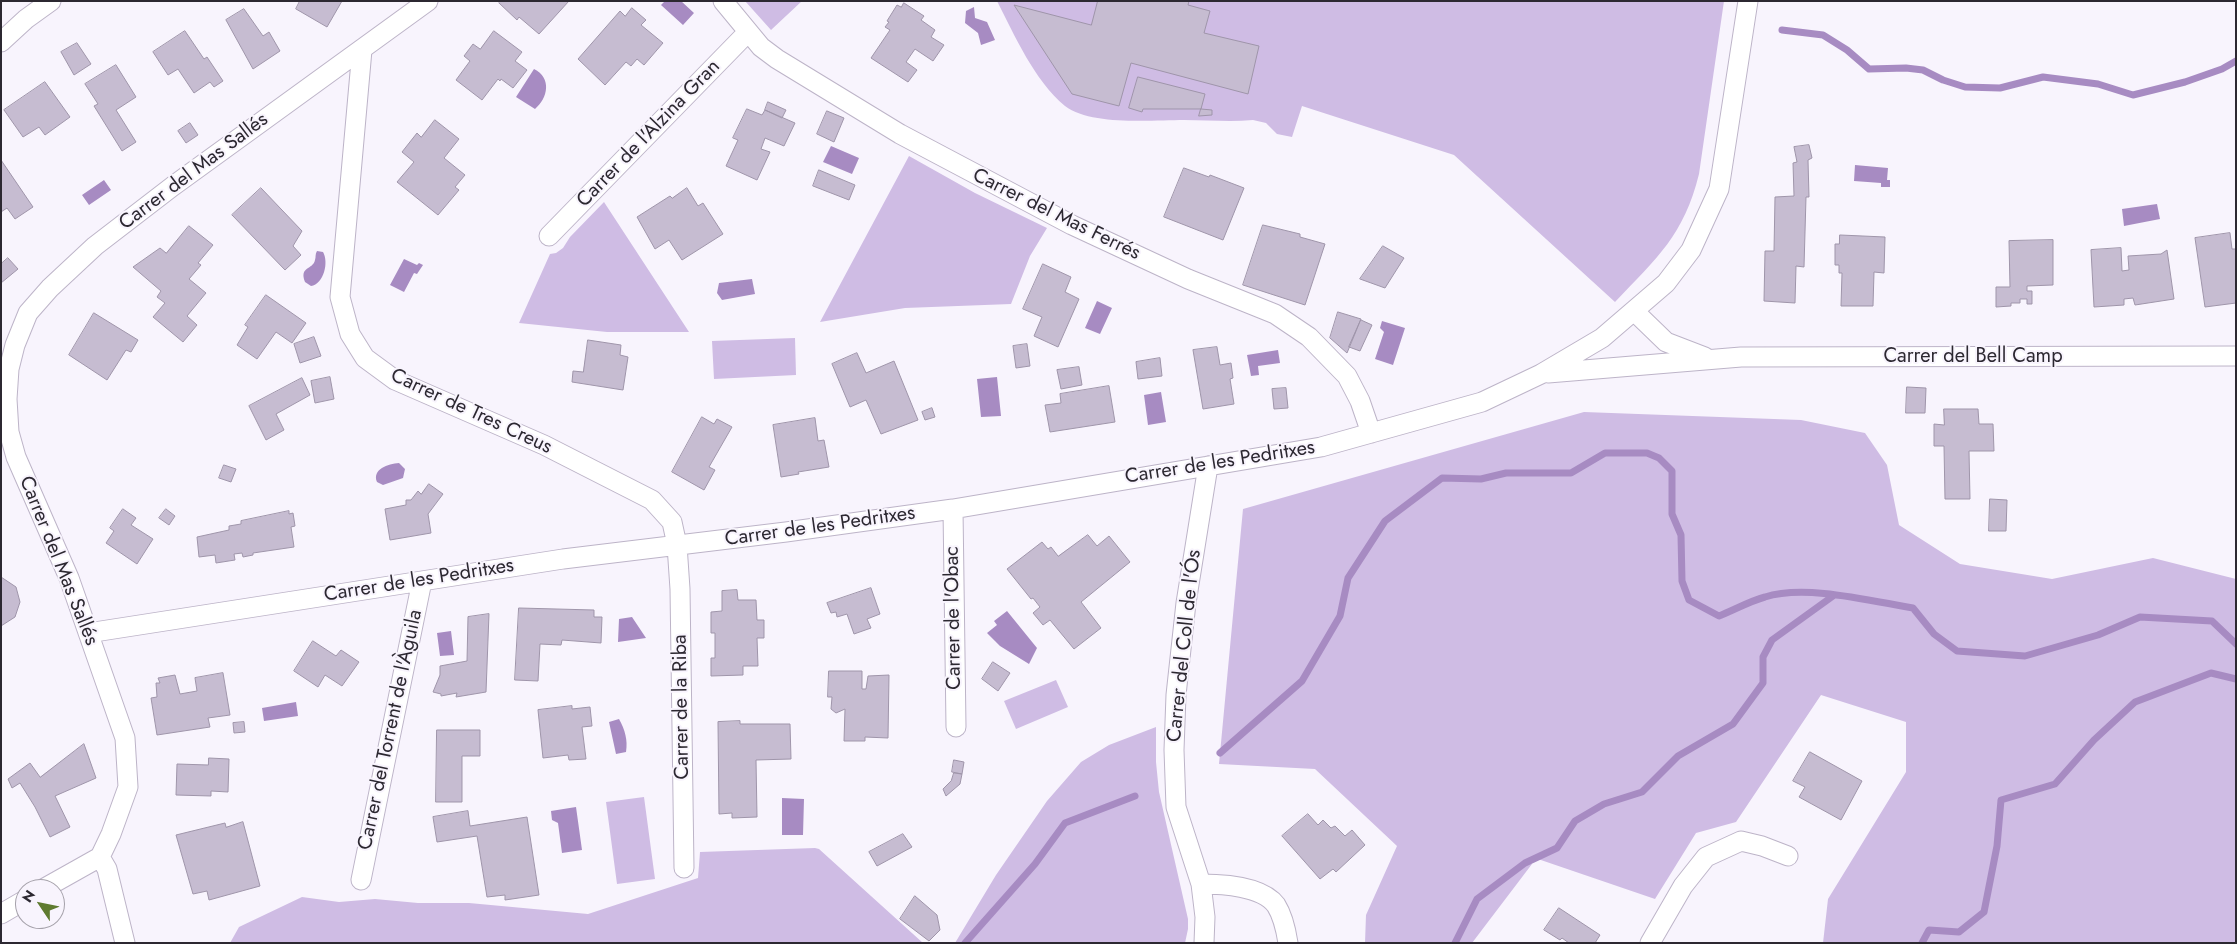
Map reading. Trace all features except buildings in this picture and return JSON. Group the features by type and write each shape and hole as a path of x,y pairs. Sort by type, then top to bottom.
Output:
{"street":[{"path":"1,42 26,19 51,1"},
{"name":"Carrer del Mas Sallés","path":"100,857 112,834 128,788 125,738 69,578 8,460 9,432 6,399 9,369 15,345 28,312 50,288 95,246 173,186 428,1"},
{"name":"Carrer del Mas Ferrés","path":"723,1 761,47 854,108 1072,226 1188,279 1275,314 1309,337 1347,376 1360,401 1371,433"},
{"name":"Carrer de les Pedritxes","path":"88,633 563,559 953,509 1321,447 1482,402 1541,374 1602,338 1635,312 1666,283 1691,250 1719,189 1748,1"},
{"name":"Carrer de l'Alzina Gran","path":"550,236 748,32"},
{"name":"Carrer de Tres Creus","path":"362,50 340,298 350,334 365,358 394,380 544,445 652,500 672,522 677,545"},
{"path":"1635,312 1666,342 1711,359"},
{"name":"Carrer del Bell Camp","path":"1711,359 2236,356"},
{"name":"Carrer de les Pedritxes","path":"1541,374 1711,359"},
{"name":"Carrer del Coll de l'Ós","path":"1204,943 1205,917 1201,884 1176,807 1174,750 1176,695 1185,611 1208,466"},
{"name":"Carrer de l'Obac","path":"953,509 956,727"},
{"name":"Carrer de la Riba","path":"677,545 682,673 684,868"},
{"name":"Carrer del Torrent de l'Àguila","path":"361,880 422,581"},
{"path":"1650,943 1683,886 1706,858 1741,841 1762,846 1788,856"},
{"path":"60,879 100,857 107,868 125,943"},
{"path":"1201,884 1226,884 1253,891 1275,904 1285,924 1288,943"},
{"path":"1,914 15,906"}],"shaded area":[{"path":"665,1 681,1 694,13 683,25 661,5"},
{"path":"745,1 802,1 771,30"},
{"path":"997,1 1724,1 1699,174 1693,195 1677,230 1667,244 1644,272 1615,302 1454,155 1302,106 1292,137 1277,134 1266,123 1253,120 1139,121 1090,117 1076,112 1065,106 1044,84 1018,43"},
{"path":"974,7 975,18 987,22 995,40 981,45 978,33 965,23 966,11"},
{"path":"534,69 544,77 546,83 543,99 535,109 516,97"},
{"path":"831,146 859,158 852,174 823,162"},
{"path":"909,156 975,193 1047,228 1030,256 1011,304 905,308 820,322"},
{"path":"1855,165 1888,168 1887,180 1890,180 1890,187 1881,187 1881,183 1854,181"},
{"path":"104,180 111,190 89,205 82,195"},
{"path":"604,202 689,332 607,332 519,323 550,254 556,253 563,248 570,237"},
{"path":"2157,204 2160,219 2124,226 2122,209"},
{"path":"317,251 323,252 325,256 325,267 322,277 311,286 305,282 304,273 314,263"},
{"path":"404,259 417,265 419,263 423,265 417,274 414,273 404,292 390,285"},
{"path":"752,279 755,294 722,300 717,293 719,283"},
{"path":"1097,301 1112,308 1100,334 1085,328"},
{"path":"1382,321 1405,328 1393,365 1375,359 1384,332 1380,328"},
{"path":"795,338 796,375 714,379 712,341"},
{"path":"1278,350 1280,363 1258,366 1259,375 1251,376 1247,355"},
{"path":"997,377 1001,416 981,417 977,379"},
{"path":"1161,392 1166,422 1148,425 1144,395"},
{"path":"1584,412 1801,420 1865,433 1887,465 1899,525 1960,564 2052,579 2153,558 2236,579 2236,943 1823,943 1828,899 1906,772 1906,722 1821,695 1736,822 1696,833 1655,899 1535,858 1529,863 1532,864 1472,943 1365,943 1366,915 1397,846 1315,769 1219,764 1243,509"},
{"path":"399,463 405,469 403,478 383,485 377,482 377,474 382,468"},
{"path":"1007,611 1037,648 1029,664 1000,646 987,633 997,625 994,621"},
{"path":"632,617 646,638 618,642 619,619"},
{"path":"451,631 454,655 440,656 437,633"},
{"path":"1056,680 1068,707 1016,729 1004,701"},
{"path":"296,702 298,716 264,721 262,708"},
{"path":"619,719 626,735 627,748 626,752 616,754 609,722"},
{"path":"1156,727 1156,762 1159,792 1188,919 1185,943 955,943 996,875 1047,801 1081,762 1109,745"},
{"path":"644,797 655,879 617,884 606,802"},
{"path":"782,798 804,799 803,835 782,835"},
{"path":"576,807 582,850 562,853 558,823 552,820 551,811"},
{"path":"819,849 923,943 230,943 239,927 302,897 339,902 375,899 418,903 469,903 588,914 698,878 700,852"}],"waterway":[{"path":"1782,30 1823,35 1847,50 1869,69 1906,68 1923,70 1943,80 1965,87 2000,88 2043,77 2098,84 2133,95 2185,82 2222,69 2236,61"},
{"path":"1220,753 1302,681 1340,616 1348,578 1385,521 1442,478 1481,479 1506,473 1571,473 1605,453 1647,453 1659,458 1672,471 1672,514 1681,535 1682,581 1689,600 1719,616 1748,603 1781,593 1818,593 1913,608 1934,634 1957,651 2025,656 2098,635 2140,617 2212,621 2236,644"},
{"path":"1455,943 1477,899 1525,863 1557,848 1575,821 1604,804 1642,792 1678,756 1733,724 1763,683 1763,657 1772,640 1833,596"},
{"path":"1922,943 1929,930 1959,932 1984,912 1997,846 2001,800 2055,784 2094,740 2135,702 2211,673 2236,679"},
{"path":"965,943 1035,864 1065,823 1135,796"}]}
